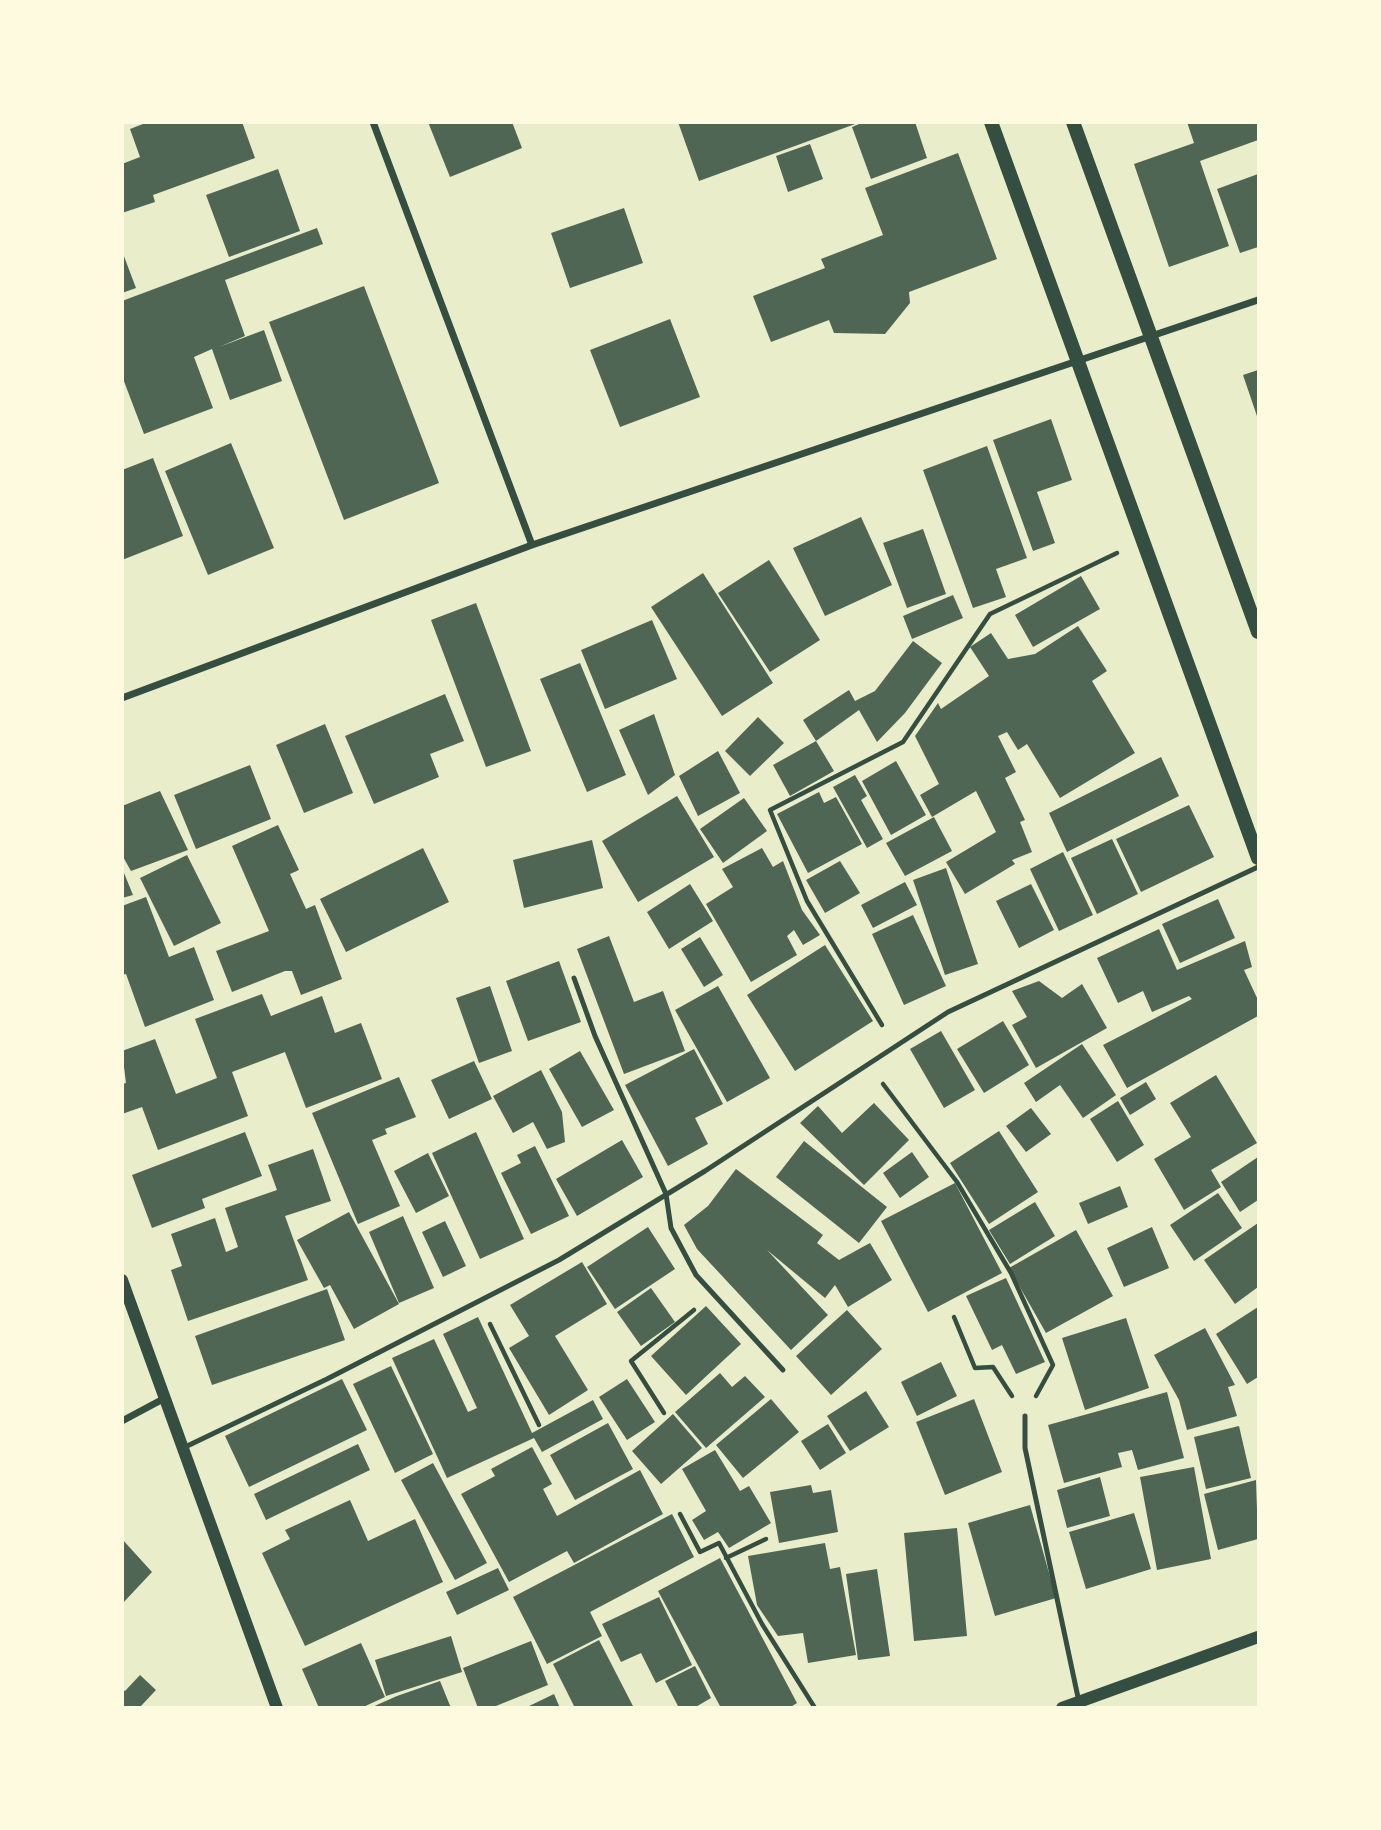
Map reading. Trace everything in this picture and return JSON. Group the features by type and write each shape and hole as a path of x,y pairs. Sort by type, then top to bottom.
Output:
{"main road":[{"path":"991,122 1258,858"},
{"path":"1073,122 1258,632"}],"street":[{"path":"373,122 532,545"},
{"path":"122,698 532,545 1079,363 1258,300"},
{"path":"122,1280 277,1707"},
{"path":"122,1421 165,1398"},
{"path":"1062,1707 1258,1637"}],"lane":[{"path":"183,1448 327,1379 559,1260 948,1012 1258,867"},
{"path":"574,978 595,1036 666,1194 671,1228 696,1275 783,1370"},
{"path":"1025,1416 1025,1448 1079,1702"}],"path":[{"path":"895,1046 807,901 770,810 903,742 990,614 1102,558 1144,543"},
{"path":"868,1064 957,1182 1011,1273 1053,1365 1025,1416 993,1367 975,1368 954,1317"},
{"path":"664,1413 631,1361 714,1294"},
{"path":"481,1300 493,1331 539,1425"},
{"path":"680,1514 700,1552 719,1543 762,1623 815,1707"},
{"path":"726,1558 765,1539"}],"building":[{"path":"148,122 242,122 255,158 153,195 155,202 122,213 122,164 140,157 130,129"},
{"path":"428,122 512,122 522,148 450,177"},
{"path":"678,122 858,122 858,123 699,181"},
{"path":"864,122 915,122 927,158 871,179 852,127"},
{"path":"1187,122 1258,122 1258,140 1200,161 1229,246 1169,267 1134,164 1194,143"},
{"path":"810,144 823,179 788,192 776,156"},
{"path":"958,153 997,259 909,292 910,303 885,334 834,333 829,320 771,342 753,296 825,268 821,259 883,235 865,188"},
{"path":"278,169 300,231 229,257 206,195"},
{"path":"1258,174 1258,247 1240,253 1217,189"},
{"path":"624,208 643,263 570,288 551,233"},
{"path":"317,228 323,244 225,280 245,336 219,347 264,330 282,381 230,400 212,349 194,357 213,408 144,434 122,376 122,301"},
{"path":"122,251 136,288 122,293"},
{"path":"364,286 439,483 344,520 269,322"},
{"path":"670,319 700,397 620,427 590,350"},
{"path":"1258,370 1258,419 1243,375"},
{"path":"1051,419 1072,480 1037,492 1055,543 1033,551 993,440"},
{"path":"231,443 274,548 208,575 165,471"},
{"path":"987,446 1027,558 996,569 1006,597 973,608 923,470"},
{"path":"153,458 183,536 122,560 122,470"},
{"path":"861,517 892,585 825,616 793,548"},
{"path":"923,529 946,594 907,608 883,543"},
{"path":"769,560 820,640 770,672 718,593"},
{"path":"703,573 773,683 722,716 651,607"},
{"path":"1081,576 1100,609 1033,647 1015,615"},
{"path":"953,595 963,618 912,639 903,616"},
{"path":"476,603 531,751 486,767 431,620"},
{"path":"652,620 677,679 605,709 581,650"},
{"path":"1078,626 1107,671 1092,681 1135,753 1060,798 1027,744 1018,750 1007,732 998,736 1016,772 1005,778 1025,820 1020,822 1032,852 1012,860 1015,864 965,894 946,862 996,832 976,791 932,817 920,795 939,784 915,736 938,703 941,709 989,676 970,647 991,633 1008,659 1035,654"},
{"path":"913,641 942,663 905,713 877,742 859,710 816,741 803,720 849,690 855,701 875,691"},
{"path":"580,663 626,775 587,792 540,679"},
{"path":"445,694 464,741 430,754 439,777 374,804 345,736"},
{"path":"654,714 675,775 648,795 619,730"},
{"path":"758,717 784,743 750,776 725,751"},
{"path":"325,724 353,793 304,813 276,745"},
{"path":"816,741 834,771 790,796 773,765"},
{"path":"718,751 740,793 698,816 679,776"},
{"path":"1161,757 1179,796 1067,852 1049,813"},
{"path":"896,761 926,815 891,835 862,781"},
{"path":"250,765 271,819 196,849 174,795"},
{"path":"855,775 867,796 861,800 883,839 867,848 833,787"},
{"path":"160,791 188,850 131,871 122,855 122,806"},
{"path":"819,792 824,803 836,797 862,844 808,873 777,814"},
{"path":"677,796 714,857 638,902 602,841"},
{"path":"744,798 767,831 723,863 700,829"},
{"path":"1189,805 1214,857 1141,892 1116,839"},
{"path":"934,817 952,851 905,876 886,843"},
{"path":"278,825 299,870 290,874 306,909 315,905 342,979 301,995 292,971 285,971 232,992 216,951 269,931 232,846"},
{"path":"1112,839 1138,894 1097,914 1071,858"},
{"path":"592,840 603,888 524,908 513,860"},
{"path":"423,848 449,902 346,952 320,899"},
{"path":"762,848 773,867 783,861 802,910 820,935 803,945 794,930 787,936 797,955 751,982 706,904 733,887 722,869"},
{"path":"1063,852 1093,915 1059,931 1030,869"},
{"path":"187,855 221,923 174,946 140,878"},
{"path":"840,861 860,893 825,913 806,880"},
{"path":"122,868 133,895 122,898"},
{"path":"946,868 978,964 945,975 913,880"},
{"path":"905,882 917,905 873,928 861,905"},
{"path":"690,884 713,921 669,949 647,912"},
{"path":"1031,884 1054,930 1019,948 996,901"},
{"path":"146,897 169,957 194,947 214,1000 145,1027 126,974 122,975 122,906"},
{"path":"1218,899 1235,938 1180,963 1162,924"},
{"path":"913,915 946,986 904,1005 872,934"},
{"path":"1159,929 1177,970 1245,941 1252,967 1244,970 1258,1000 1258,1016 1127,1088 1103,1045 1192,999 1189,996 1152,1012 1143,991 1118,1003 1097,958"},
{"path":"609,936 634,1002 663,991 685,1051 624,1074 577,949"},
{"path":"700,937 723,975 704,987 681,949"},
{"path":"825,945 873,1021 795,1071 747,995"},
{"path":"559,961 581,1022 528,1041 506,981"},
{"path":"1039,981 1062,998 1082,984 1107,1028 1036,1068 1012,1025 1027,1017 1012,991"},
{"path":"490,986 512,1051 479,1063 456,998"},
{"path":"718,986 770,1078 727,1102 675,1010"},
{"path":"262,994 271,1016 322,996 335,1033 361,1023 382,1079 306,1108 285,1052 232,1072 248,1116 158,1150 142,1107 122,1114 122,1084 126,1083 122,1051 155,1039 176,1094 217,1078 195,1019"},
{"path":"1003,1021 1029,1065 984,1093 957,1049"},
{"path":"941,1031 975,1090 944,1108 910,1049"},
{"path":"1082,1044 1116,1095 1083,1118 1060,1085 1036,1102 1024,1083"},
{"path":"694,1049 723,1104 695,1118 708,1144 668,1166 625,1085"},
{"path":"580,1051 614,1110 582,1127 549,1069"},
{"path":"474,1061 492,1099 449,1119 431,1080"},
{"path":"541,1070 562,1112 565,1142 547,1149 533,1122 513,1133 493,1096"},
{"path":"1216,1075 1257,1143 1211,1170 1221,1187 1184,1210 1154,1159 1191,1137 1170,1103"},
{"path":"399,1077 416,1117 385,1129 387,1134 372,1140 400,1206 358,1224 312,1113"},
{"path":"1146,1082 1156,1099 1130,1115 1120,1098"},
{"path":"1118,1101 1144,1145 1117,1162 1090,1119"},
{"path":"874,1103 909,1140 864,1185 800,1123 818,1106 842,1133"},
{"path":"1031,1108 1051,1134 1026,1152 1006,1126"},
{"path":"999,1131 1038,1192 989,1224 950,1163"},
{"path":"245,1132 262,1176 202,1199 205,1208 152,1228 132,1175"},
{"path":"476,1132 524,1239 480,1259 432,1153"},
{"path":"622,1140 643,1177 577,1216 556,1179"},
{"path":"804,1141 887,1207 859,1243 776,1177"},
{"path":"535,1146 569,1216 531,1234 501,1173 521,1163 517,1155"},
{"path":"313,1149 331,1201 285,1216 308,1280 188,1321 171,1270 182,1266 171,1234 215,1218 226,1252 238,1247 225,1208 277,1190 268,1165"},
{"path":"912,1152 929,1177 900,1198 883,1173"},
{"path":"428,1153 449,1196 416,1213 394,1171"},
{"path":"1258,1157 1258,1200 1240,1212 1221,1182"},
{"path":"736,1169 823,1235 817,1243 839,1260 870,1243 892,1280 848,1307 835,1285 825,1298 767,1250 828,1315 791,1350 697,1249 684,1225 708,1206"},
{"path":"955,1183 1002,1273 928,1312 881,1221"},
{"path":"1120,1186 1128,1207 1088,1224 1079,1203"},
{"path":"1218,1193 1242,1228 1194,1261 1170,1225"},
{"path":"1035,1202 1055,1236 1010,1264 989,1230"},
{"path":"349,1212 399,1304 354,1329 330,1285 324,1288 297,1240"},
{"path":"403,1216 434,1288 399,1303 369,1232"},
{"path":"445,1221 466,1266 443,1277 422,1232"},
{"path":"1258,1223 1258,1287 1235,1304 1204,1260"},
{"path":"648,1227 675,1269 615,1309 587,1267"},
{"path":"1152,1227 1169,1268 1124,1287 1107,1248"},
{"path":"1076,1230 1113,1296 1046,1333 1009,1268"},
{"path":"582,1262 607,1304 555,1336 588,1390 549,1415 509,1348 529,1336 510,1305"},
{"path":"1006,1278 1045,1362 1016,1374 1002,1345 992,1350 966,1296"},
{"path":"651,1288 675,1322 641,1346 617,1312"},
{"path":"327,1289 345,1340 212,1385 195,1336"},
{"path":"706,1306 741,1344 686,1395 651,1356"},
{"path":"1258,1307 1258,1377 1247,1384 1216,1334"},
{"path":"847,1310 882,1349 831,1395 796,1356"},
{"path":"478,1317 532,1433 593,1400 603,1419 542,1452 534,1438 447,1478 392,1358 434,1339 468,1412 477,1408 443,1334"},
{"path":"1126,1318 1149,1388 1085,1410 1062,1338"},
{"path":"1205,1328 1235,1385 1228,1387 1237,1416 1187,1430 1179,1400 1154,1355"},
{"path":"941,1362 957,1396 917,1416 901,1382"},
{"path":"391,1366 433,1454 395,1473 353,1384"},
{"path":"720,1373 732,1387 745,1376 765,1397 706,1448 675,1412"},
{"path":"342,1379 367,1430 249,1487 225,1436"},
{"path":"627,1379 655,1422 627,1440 599,1397"},
{"path":"866,1391 889,1427 850,1451 827,1416"},
{"path":"1167,1392 1184,1458 1138,1470 1132,1450 1118,1453 1122,1467 1064,1483 1048,1425"},
{"path":"771,1399 799,1432 743,1478 716,1445"},
{"path":"974,1399 1002,1472 945,1495 916,1422"},
{"path":"673,1414 702,1448 661,1484 632,1451"},
{"path":"608,1423 633,1469 575,1500 550,1455"},
{"path":"828,1424 846,1453 820,1470 801,1441"},
{"path":"1239,1426 1251,1478 1206,1489 1194,1437"},
{"path":"358,1444 370,1470 266,1520 254,1494"},
{"path":"532,1447 552,1484 543,1489 557,1516 640,1470 663,1514 574,1563 567,1551 509,1582 461,1494 495,1476 491,1469"},
{"path":"715,1450 740,1491 749,1486 771,1523 729,1548 718,1532 704,1540 692,1520 706,1511 682,1469"},
{"path":"433,1463 487,1563 455,1580 401,1480"},
{"path":"1194,1467 1211,1559 1157,1570 1140,1477"},
{"path":"1100,1477 1110,1516 1067,1528 1057,1490"},
{"path":"1256,1480 1258,1539 1218,1550 1204,1494"},
{"path":"811,1485 813,1493 831,1490 838,1532 779,1543 770,1492"},
{"path":"350,1500 368,1541 415,1519 443,1582 305,1646 262,1553 290,1539 285,1530"},
{"path":"1030,1505 1056,1598 995,1616 968,1523"},
{"path":"1134,1513 1151,1569 1086,1589 1069,1532"},
{"path":"672,1514 694,1557 590,1612 602,1636 547,1664 513,1597"},
{"path":"957,1528 967,1636 914,1641 904,1533"},
{"path":"122,1539 152,1572 122,1604"},
{"path":"825,1543 830,1569 840,1567 856,1655 808,1663 803,1633 778,1636 757,1605 748,1556"},
{"path":"720,1558 797,1703 789,1708 721,1708 658,1591"},
{"path":"498,1568 509,1590 457,1615 446,1592"},
{"path":"877,1569 890,1656 858,1660 846,1574"},
{"path":"659,1597 692,1665 656,1683 641,1653 621,1662 602,1624"},
{"path":"451,1636 462,1672 386,1696 375,1660"},
{"path":"599,1640 634,1708 575,1708 553,1664"},
{"path":"531,1641 548,1685 491,1708 478,1708 463,1668"},
{"path":"361,1643 385,1697 361,1708 319,1708 302,1669"},
{"path":"695,1666 711,1698 694,1708 679,1708 665,1681"},
{"path":"140,1675 156,1690 141,1706 143,1708 122,1708 122,1689 125,1691"},
{"path":"440,1681 451,1708 370,1708 397,1696"},
{"path":"554,1694 560,1708 525,1708"}]}
